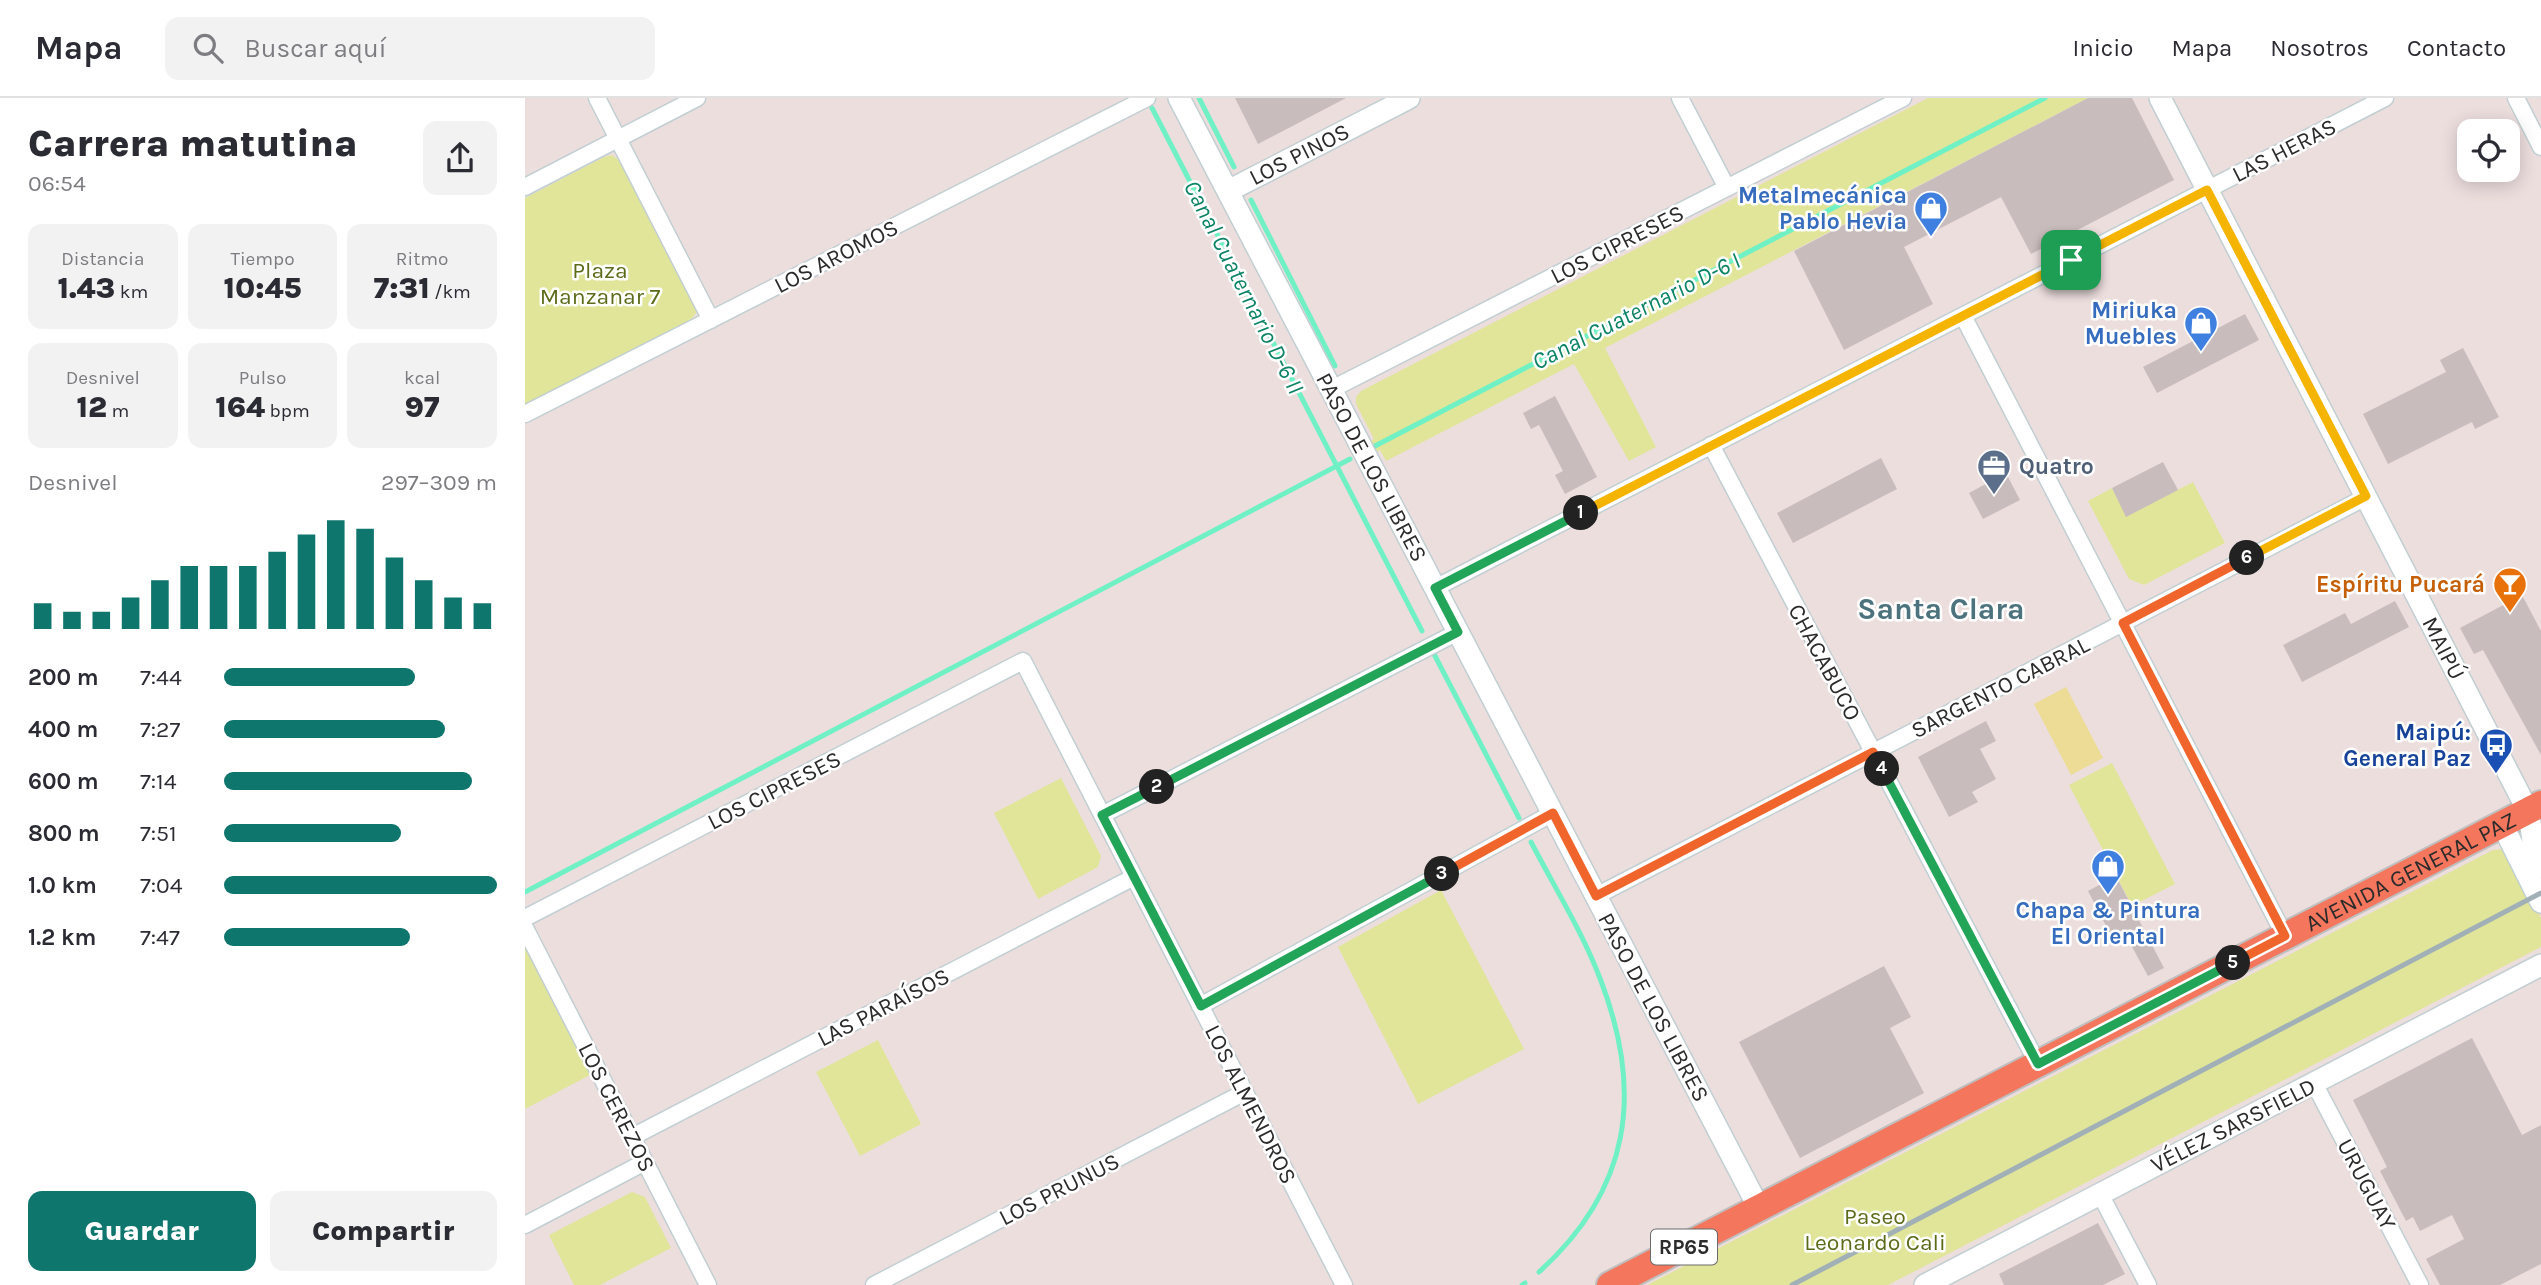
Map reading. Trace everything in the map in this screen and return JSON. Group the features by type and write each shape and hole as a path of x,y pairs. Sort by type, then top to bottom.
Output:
{"main road":[{"name":"AVENIDA GENERAL PAZ","path":"1610,1285 2534,807"}],"street":[{"path":"597,98 711,320"},
{"path":"525,187 697,98"},
{"name":"LOS AROMOS","path":"525,414 1147,98"},
{"name":"PASO DE LOS LIBRES","path":"1179,98 1759,1208"},
{"name":"LOS PINOS","path":"1228,191 1409,98"},
{"path":"1680,98 1727,188"},
{"name":"LOS CIPRESES","path":"1332,390 1902,98"},
{"name":"MAIPÚ","path":"2160,98 2366,496 2534,807 2535,851 2541,867"},
{"name":"LAS HERAS","path":"1435,588 2385,98"},
{"path":"2516,98 2541,147"},
{"path":"1963,316 2285,936"},
{"name":"CHACABUCO","path":"1711,446 2038,1064"},
{"name":"SARGENTO CABRAL","path":"1596,896 2366,496"},
{"path":"1102,815 1458,632"},
{"name":"LOS CIPRESES","path":"525,918 1023,661"},
{"name":"LOS ALMENDROS","path":"1023,661 1344,1285"},
{"path":"1201,1006 1553,813"},
{"path":"2503,824 2541,902"},
{"name":"LAS PARAÍSOS","path":"632,1137 1134,877"},
{"name":"LOS CEREZOS","path":"525,928 708,1285"},
{"name":"VÉLEZ SARSFIELD","path":"1925,1285 2541,965"},
{"name":"URUGUAY","path":"2314,1083 2420,1285"},
{"name":"LOS PRUNUS","path":"874,1285 1245,1092"},
{"path":"525,1225 645,1162"},
{"path":"2100,1194 2148,1285"}],"green space":[{"path":"1928,98 2088,98 1605,348 1656,447 1629,461 1574,364 1386,461 1380,450 1376,452 1370,441 1374,439 1356,404 1356,397 1361,391"},
{"name":"Plaza Manzanar 7","path":"612,155 621,162 697,312 689,322 525,405 525,198"},
{"path":"2193,482 2225,543 2144,585 2129,579 2088,501 2112,488 2127,516"},
{"path":"2112,763 2175,884 2132,906 2069,785"},
{"path":"1061,778 1101,856 1098,867 1038,899 994,813"},
{"name":"Paseo Leonardo Cali","path":"2504,849 2511,855 2541,918 2541,947 1888,1285 1647,1285 2493,850"},
{"path":"1441,890 1524,1049 1418,1104 1338,947"},
{"path":"525,946 592,1074 525,1109"},
{"path":"878,1040 921,1124 860,1156 816,1072"},
{"path":"632,1192 645,1197 671,1248 600,1285 574,1285 549,1235"}],"shaded area":[{"path":"2066,687 2103,758 2071,775 2034,704"}],"building":[{"path":"1235,98 1346,98 1258,144"},
{"path":"2088,98 2132,98 2174,180 2031,254 2001,197 1904,247 1933,304 1844,350 1794,251"},
{"name":"Miriuka Muebles","path":"2245,314 2259,340 2157,393 2143,367"},
{"path":"2463,348 2499,417 2475,429 2472,422 2388,464 2363,414 2446,372 2440,360"},
{"path":"1555,396 1597,477 1565,494 1555,475 1563,471 1539,425 1531,429 1523,413"},
{"path":"1881,458 1897,489 1793,543 1777,513"},
{"path":"2163,462 2178,490 2126,517 2112,488"},
{"name":"Quatro","path":"2006,473 2020,500 1983,519 1969,493"},
{"path":"2522,595 2541,631 2541,755 2483,650 2474,654 2460,628"},
{"path":"2395,601 2409,627 2302,682 2283,645 2345,613 2351,624"},
{"path":"1986,721 1996,741 1980,749 1996,779 1972,792 1978,802 1949,817 1918,757"},
{"name":"Chapa & Pintura El Oriental","path":"2116,876 2164,968 2148,976 2125,934 2114,941 2088,891"},
{"path":"1884,966 1911,1017 1890,1028 1924,1093 1800,1158 1739,1042"},
{"path":"2472,1038 2522,1135 2541,1125 2541,1264 2500,1285 2440,1285 2426,1259 2464,1239 2452,1215 2420,1231 2413,1217 2406,1221 2380,1171 2387,1167 2353,1100"},
{"path":"2098,1223 2125,1274 2103,1285 2004,1285 1999,1274"}],"waterway":[{"path":"1199,98 1234,167"},
{"name":"Canal Cuaternario D-6 I","path":"1375,446 2045,98"},
{"name":"Canal Cuaternario D-6 II","path":"1152,108 1422,631"},
{"path":"1251,200 1335,366"},
{"path":"525,892 1350,459"},
{"path":"1434,654 1519,818"},
{"path":"1531,842 1577,928 1601,981 1614,1023 1622,1063 1624,1101 1620,1138 1610,1174 1593,1208 1570,1241 1539,1272"}],"railway":[{"path":"1792,1285 2541,893"}],"place":[{"name":"Metalmecánica Pablo Hevia","path":"1931,238"},
{"name":"Miriuka Muebles","path":"2201,353"},
{"name":"Quatro","path":"1994,496"},
{"name":"Espíritu Pucará","path":"2510,614"},
{"name":"Maipú: General Paz","path":"2496,775"},
{"name":"Chapa & Pintura El Oriental","path":"2108,896"}],"district":[{"name":"Santa Clara","path":"1941,609"}],"route":[{"path":"2207,190 2366,496 2123,623 2285,936 2038,1064 1873,752 1596,896 1553,813 1201,1006 1102,815 1458,632 1435,588 2071,260 2207,190"}]}
